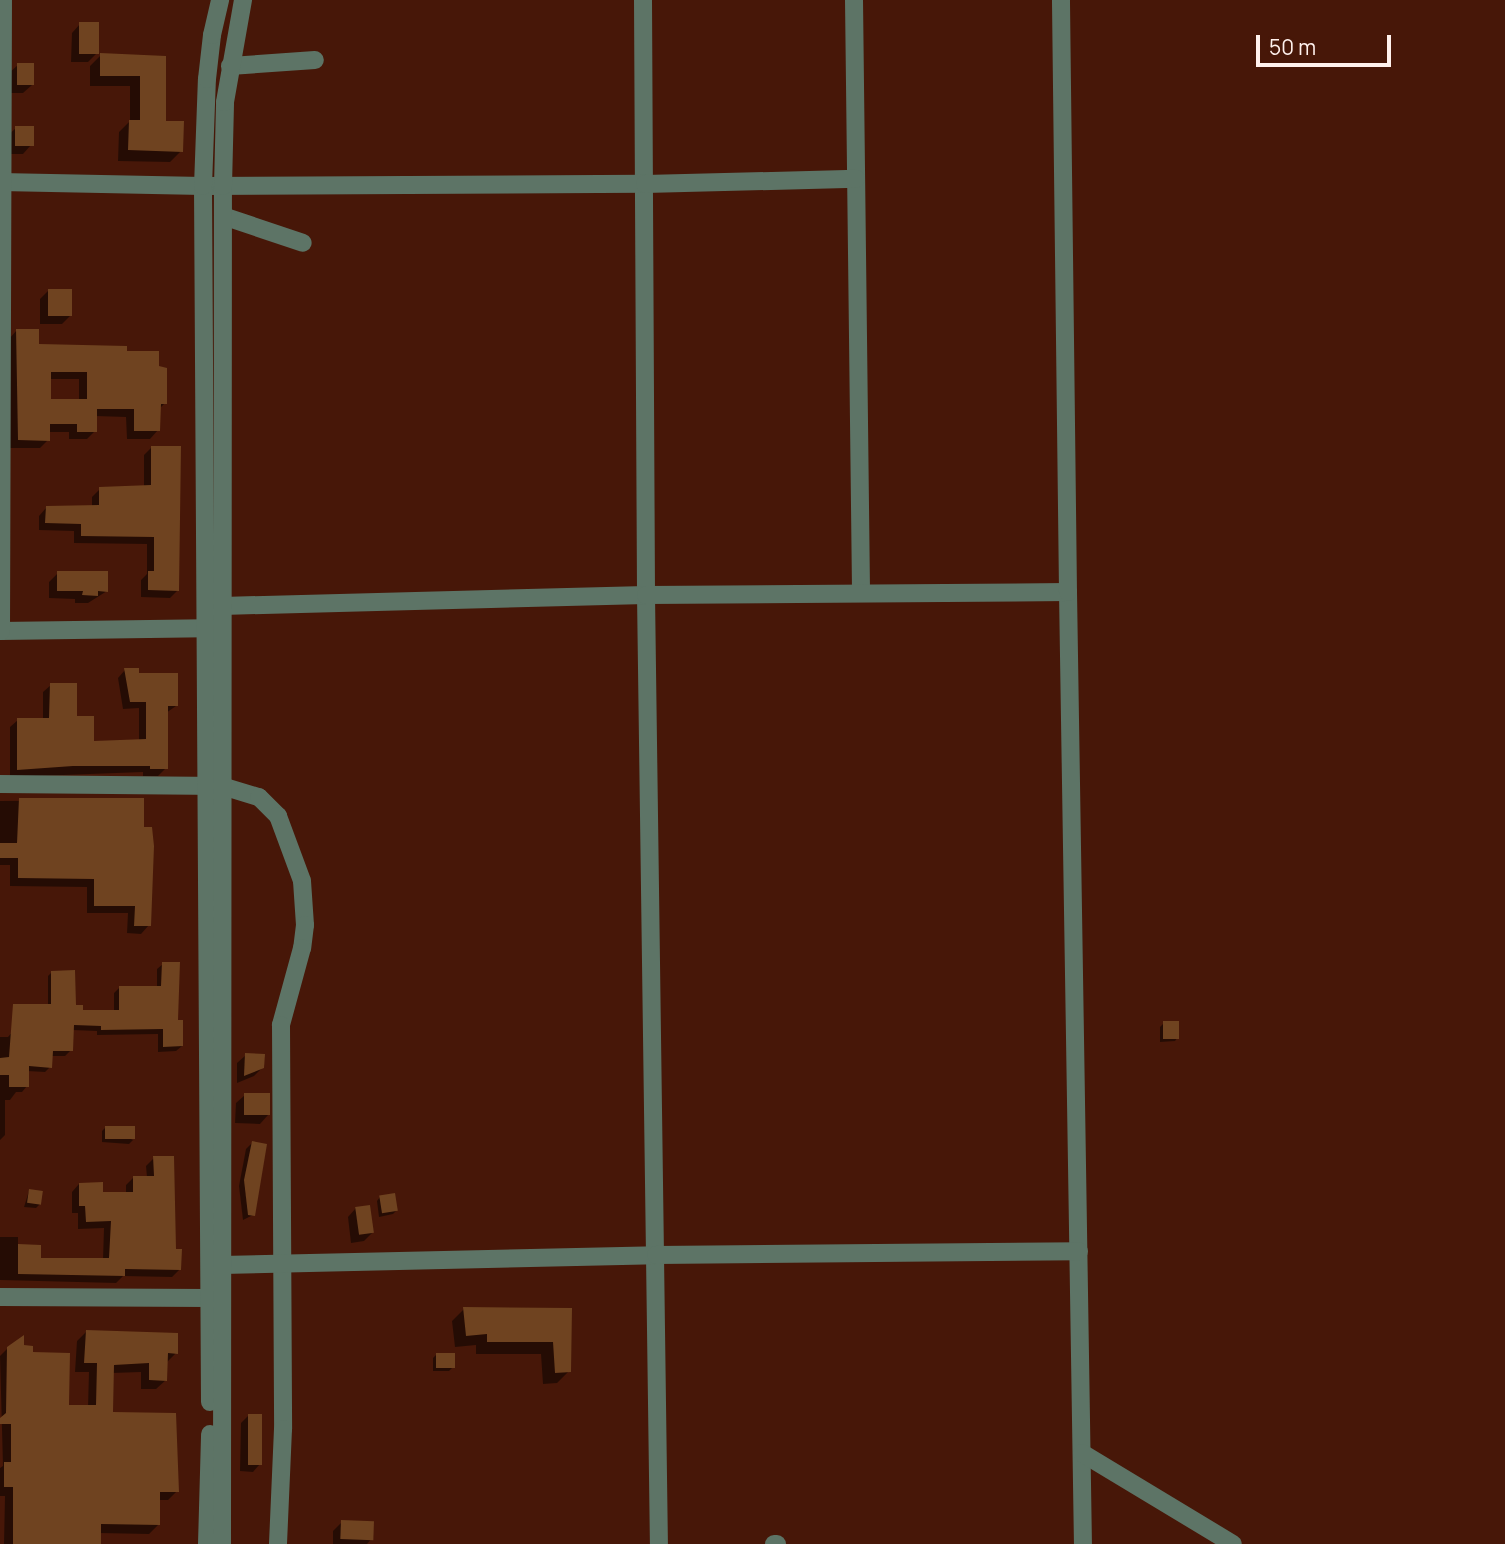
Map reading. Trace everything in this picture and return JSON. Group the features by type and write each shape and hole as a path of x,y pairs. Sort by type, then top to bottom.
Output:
{"street":[{"path":"3,0 0,631 205,628"},
{"path":"220,0 212,35 207,79 203,186 205,628 214,786 222,1265 222,1544"},
{"path":"208,1544 214,786 222,606 223,186 225,102 243,0"},
{"path":"643,0 646,594 659,1544"},
{"path":"854,0 861,592"},
{"path":"1061,0 1083,1544"},
{"path":"230,66 315,60"},
{"path":"1,182 223,186 645,184 856,178"},
{"path":"223,216 303,243"},
{"path":"222,606 646,594 1069,592"},
{"path":"0,784 214,786 259,797 271,806 278,816 302,881 305,925 302,948 281,1025 280,1264 283,1429 278,1544"},
{"path":"222,1265 656,1255 1079,1251"},
{"path":"0,1297 209,1298"},
{"path":"1082,1454 1144,1488 1233,1544"}],"building":[{"path":"79,22 99,22 99,54 79,54"},
{"path":"100,53 166,56 166,121 184,121 183,152 128,150 129,120 140,120 140,76 100,76"},
{"path":"17,63 34,63 34,85 17,85"},
{"path":"15,126 34,126 34,146 15,146"},
{"path":"48,289 72,289 72,316 48,316"},
{"path":"16,329 39,329 39,344 127,346 127,351 159,351 159,366 167,368 167,404 161,404 160,431 134,431 134,409 97,409 97,432 77,432 77,424 50,424 50,441 18,440","holes":["51,372 87,372 87,399 51,399"]},
{"path":"151,446 181,446 179,591 148,590 148,571 154,571 154,537 81,536 81,524 45,523 46,506 99,505 99,487 151,485"},
{"path":"57,571 108,571 108,592 98,591 98,596 82,595 83,591 57,591"},
{"path":"124,668 139,668 139,673 178,673 178,706 168,706 168,769 150,769 150,766 73,766 17,770 17,718 49,718 50,683 77,683 77,716 94,716 94,741 146,739 146,702 130,702"},
{"path":"19,798 144,798 144,827 152,827 154,846 151,926 134,926 135,906 94,906 94,879 18,878 18,858 0,858 0,843 17,843"},
{"path":"162,962 180,962 178,1020 183,1020 183,1046 163,1047 163,1029 101,1030 101,1026 74,1025 73,1051 53,1051 52,1068 29,1066 29,1087 9,1087 9,1075 0,1075 0,1058 9,1057 13,1004 51,1004 51,971 75,970 76,1005 83,1005 83,1010 119,1010 119,986 161,986"},
{"path":"1163,1021 1179,1021 1179,1039 1163,1039"},
{"path":"245,1053 265,1054 264,1068 244,1076"},
{"path":"244,1093 270,1093 270,1115 244,1115"},
{"path":"105,1126 135,1126 135,1139 105,1139"},
{"path":"252,1141 267,1144 255,1216 248,1215 244,1180"},
{"path":"153,1156 174,1156 176,1249 182,1249 181,1270 125,1269 125,1276 18,1274 18,1244 41,1245 41,1258 109,1258 111,1221 86,1222 85,1206 79,1206 79,1183 103,1182 103,1192 133,1192 133,1176 154,1176"},
{"path":"29,1189 43,1191 41,1205 27,1203"},
{"path":"395,1193 398,1211 382,1213 379,1196"},
{"path":"370,1205 374,1233 359,1235 355,1207"},
{"path":"463,1307 572,1308 571,1372 555,1373 553,1342 487,1342 487,1334 466,1336"},
{"path":"86,1330 178,1333 178,1354 168,1353 167,1381 149,1380 149,1363 114,1365 113,1412 176,1413 179,1492 160,1492 160,1525 101,1524 101,1544 13,1544 13,1487 4,1487 4,1462 11,1462 11,1424 0,1424 0,1418 6,1413 7,1347 24,1335 24,1345 33,1346 33,1352 70,1353 69,1405 96,1405 97,1363 84,1363"},
{"path":"436,1353 455,1353 455,1368 436,1368"},
{"path":"248,1414 262,1414 262,1465 248,1465"},
{"path":"341,1520 374,1521 373,1540 340,1539"}]}
